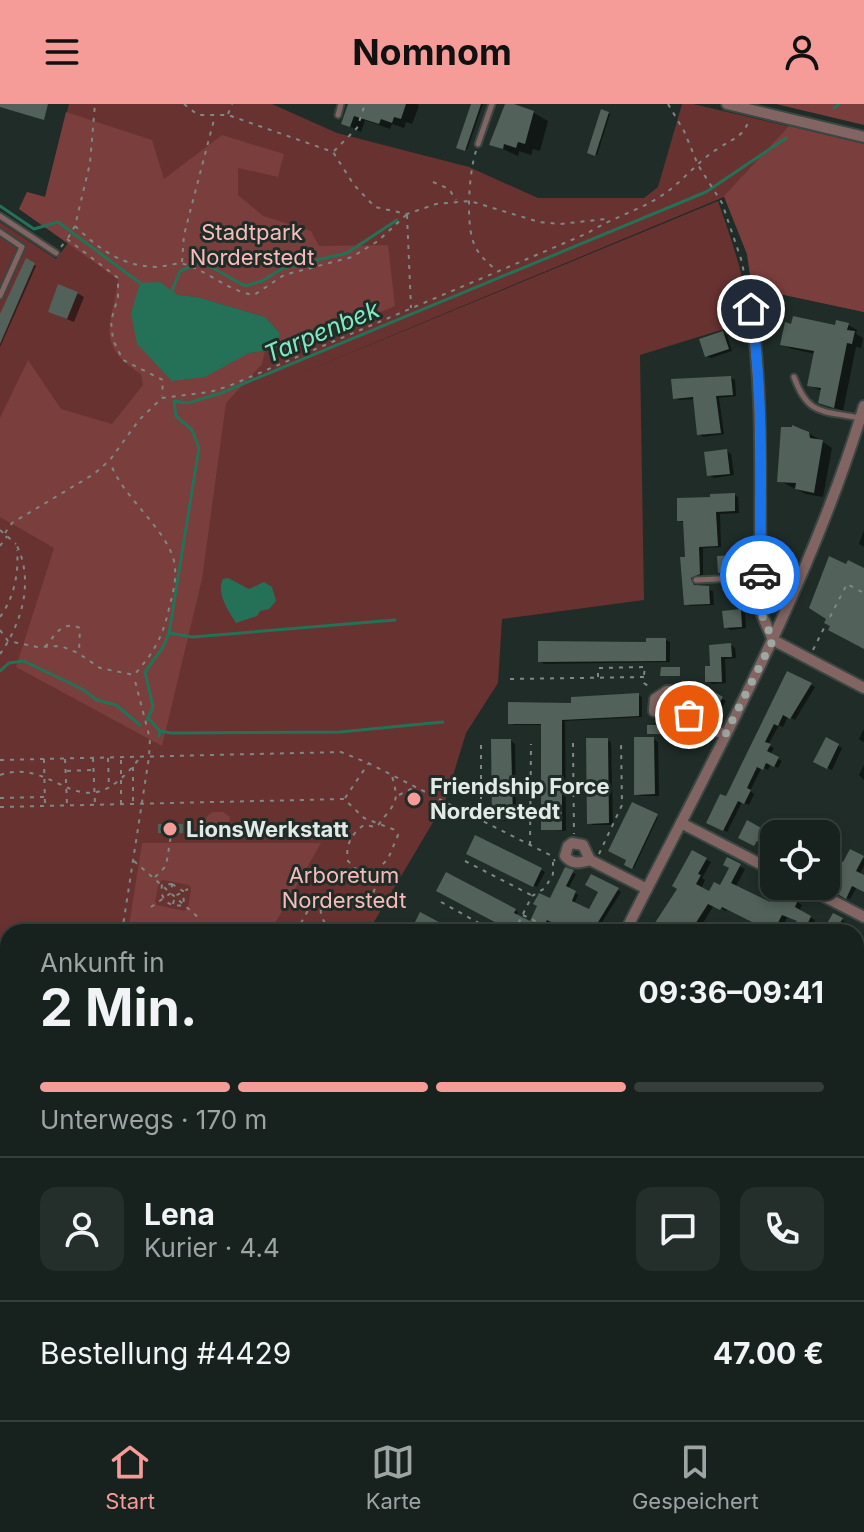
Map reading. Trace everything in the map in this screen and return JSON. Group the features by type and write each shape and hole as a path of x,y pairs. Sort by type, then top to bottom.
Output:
{"street":[{"path":"727,104 864,137"},
{"path":"751,309 760,412 762,615 773,640 864,688"},
{"path":"629,924 773,640 818,538 864,406"},
{"path":"677,711 676,691 658,695 654,711 677,711 725,735"},
{"path":"681,823 760,864"},
{"path":"592,862 583,845 575,843 568,846 565,852 568,860 592,862 647,889"},
{"path":"831,900 864,917"}],"lane":[{"path":"338,115 341,104"},
{"path":"478,144 492,104"},
{"path":"0,216 56,253"},
{"path":"0,232 22,247 0,296"},
{"path":"794,377 802,399 810,406 860,419"},
{"path":"696,580 760,577"}],"path":[{"path":"62,246 75,226 90,163 95,104"},
{"path":"184,104 198,115 228,115 333,152 354,185 375,207 407,214"},
{"path":"228,115 232,104"},
{"path":"333,152 357,128 365,104"},
{"path":"668,104 684,131 698,165 722,203 741,259 751,309"},
{"path":"0,546 12,523 94,474 110,460 139,420 162,398 210,392 229,386 588,233 609,219 659,198 719,147 741,136 758,111"},
{"path":"182,263 184,235 216,114"},
{"path":"478,144 471,164 472,239 481,256 498,271"},
{"path":"433,182 449,189 457,200"},
{"path":"75,226 89,240 123,263 161,267 182,263 238,293 254,295 284,275 352,257 378,241 407,214 436,204 470,201 539,222 560,224 609,219"},
{"path":"407,214 411,308"},
{"path":"67,239 118,278 118,297 111,321 113,340 123,360 163,380 162,398"},
{"path":"110,460 115,477 174,560 175,583 163,635 134,675"},
{"path":"0,530 17,546 25,569 18,622 0,654"},
{"path":"0,617 13,591 17,546"},
{"path":"830,617 847,584 864,593"},
{"path":"809,658 826,624"},
{"path":"45,647 63,626 68,625 80,628 78,653"},
{"path":"0,630 8,641 45,647 61,646 100,668 134,675"},
{"path":"598,677 598,668 645,667 644,683 658,695"},
{"path":"123,924 150,739 134,675"},
{"path":"510,679 644,677"},
{"path":"592,862 622,805 621,741"},
{"path":"573,743 575,843"},
{"path":"481,744 481,820"},
{"path":"530,845 531,744"},
{"path":"0,760 341,752 550,855 553,874 545,888 532,896 518,924"},
{"path":"0,775 15,772 94,793 109,789 121,780 140,757"},
{"path":"93,758 95,805"},
{"path":"108,758 109,789"},
{"path":"121,758 121,804"},
{"path":"44,759 45,806"},
{"path":"65,759 67,806"},
{"path":"344,799 368,763"},
{"path":"133,766 133,804"},
{"path":"66,771 94,770"},
{"path":"392,775 398,795"},
{"path":"300,924 311,905 320,899 364,898 373,894 375,888 348,861 351,836 364,825 376,827 398,795 416,787"},
{"path":"121,793 133,793"},
{"path":"0,798 45,797"},
{"path":"0,807 344,799 364,818 395,830 398,835 388,859 368,879"},
{"path":"154,878 166,866 171,835"},
{"path":"134,860 199,918"},
{"path":"553,861 568,860"},
{"path":"465,861 532,896"},
{"path":"162,885 172,884 183,891"},
{"path":"171,893 172,884"},
{"path":"162,885 163,897 173,905 184,905"},
{"path":"173,905 175,896 188,889"},
{"path":"183,891 184,905"},
{"path":"151,907 171,893"},
{"path":"320,899 325,924"},
{"path":"441,902 481,924"},
{"path":"523,915 541,924"}],"green space":[{"path":"69,104 272,104 337,133 469,167 538,198 644,198 658,187 682,104 693,104 864,144 864,312 752,288 747,254 724,197 292,377 718,201 748,305 750,321 640,355 644,600 502,619 498,683 466,733 445,802 373,924 0,924 0,222 56,259 68,243 19,209 27,192 45,197"},
{"path":"776,104 864,104 864,125"},
{"name":"Stadtpark Norderstedt","path":"66,112 152,140 164,179 222,135 284,154 278,177 238,168 238,195 263,216 311,231 319,246 388,245 395,306 285,351 277,347 280,333 265,317 197,297 178,295 160,282 249,353 265,351 262,364 226,403 202,579 162,746 16,667 54,548 0,517 0,418 28,360 61,409 112,424 143,385 141,374 116,353 111,342 110,320 118,279 19,209 27,192 45,197"},
{"path":"789,126 864,144 864,312 752,288 747,254 724,196"},
{"path":"213,812 223,812 230,817 226,832 214,838 203,835 205,819"},
{"path":"142,843 321,843 275,924 129,924","holes":["163,880 189,885 188,908 184,911 157,905 155,901 159,882"]}],"shaded area":[{"path":"160,282 178,295 197,297 265,317 280,333 277,347 249,353 205,377 172,381 137,344 131,313 140,283"},
{"path":"228,578 249,589 264,582 272,587 276,601 257,616 236,623 222,596 221,584 223,579"}],"building":[{"path":"0,104 48,104 44,120 0,107"},
{"path":"348,104 406,104 401,119 394,117 392,123 381,119 379,124 354,116 350,127 341,124"},
{"path":"471,104 481,104 465,151 456,148"},
{"path":"505,104 534,111 525,144 518,142 516,148 504,144 503,149 489,145"},
{"path":"601,109 609,112 595,156 587,153"},
{"path":"26,258 35,263 0,344 0,314"},
{"path":"58,284 78,292 67,319 48,312"},
{"path":"793,316 835,325 836,320 849,323 847,330 855,331 852,344 847,343 834,408 818,403 821,388 807,386 814,351 780,345 785,322 791,324"},
{"path":"723,331 729,349 705,357 699,339"},
{"path":"731,376 733,395 716,396 721,433 697,435 693,397 673,399 671,379"},
{"path":"792,425 809,432 810,438 823,440 814,493 795,489 796,483 777,482 781,427"},
{"path":"727,449 730,474 707,476 704,452"},
{"path":"735,493 735,511 716,512 718,546 699,547 700,574 691,578 694,585 709,586 710,604 684,605 680,557 685,557 683,521 677,521 677,498"},
{"path":"740,555 740,572 718,573 717,556"},
{"path":"829,556 864,568 864,649 828,630 830,626 824,623 826,619 809,608"},
{"path":"741,609 742,627 724,628 722,611"},
{"path":"646,638 666,638 666,661 538,662 538,641 646,642"},
{"path":"731,643 732,657 721,657 722,682 705,682 705,666 710,666 709,645"},
{"path":"661,667 680,667 680,676 660,676"},
{"path":"787,671 812,683 790,719 783,715 778,726 774,724 765,742 771,744 767,751 779,757 774,767 766,763 763,770 757,767 747,788 751,790 744,804 738,801 723,831 706,823 720,794 726,796"},
{"path":"706,687 723,697 714,712 693,700 698,692 706,697"},
{"path":"639,693 639,716 562,720 562,830 541,830 541,724 508,724 508,702 571,703 571,697"},
{"path":"647,725 681,725 681,734 647,734"},
{"path":"634,737 654,737 655,794 634,795"},
{"path":"826,737 839,744 827,769 813,762"},
{"path":"586,738 608,738 609,823 587,824"},
{"path":"491,739 511,739 513,820 492,820"},
{"path":"632,802 658,814 632,869 624,865 626,860 608,851"},
{"path":"747,820 760,827 760,843 757,841 754,846 738,838"},
{"path":"158,824 183,824 183,833 158,833"},
{"path":"475,835 542,868 533,887 466,854"},
{"path":"850,849 864,856 856,871 864,875 864,892 852,886 846,899 840,895 840,860 843,862"},
{"path":"692,850 707,858 696,884 709,891 714,882 720,885 729,868 723,865 727,857 741,864 731,883 760,897 760,900 798,900 795,907 811,916 807,924 795,924 797,921 782,915 777,924 756,924 722,907 720,910 708,904 695,924 654,924 677,889 672,886"},
{"path":"565,867 574,870 566,886 576,891 572,901 589,909 598,892 585,885 591,874 619,888 597,924 555,924 547,920 545,924 498,924 436,891 446,872 516,909 514,913 530,921 539,893 550,898"},
{"path":"420,912 443,924 414,924"},
{"path":"833,913 843,918 842,924 827,924"}],"waterway":[{"name":"Tarpenbek","path":"834,108 839,104"},
{"name":"Tarpenbek","path":"147,720 153,707 145,672 169,633 199,448 192,430 176,416 174,401 188,403 221,393 706,192 786,138"},
{"path":"0,206 34,229 58,222 140,283"},
{"path":"172,291 180,271 202,262 245,286 262,281 283,268 347,253 397,220"},
{"path":"169,633 193,637 395,620"},
{"name":"Tarpenbek","path":"0,671 9,663 24,661 82,689 97,700 116,705 140,725"},
{"path":"149,719 160,731"},
{"path":"159,736 160,731 340,732 443,722"}],"way so far":[{"path":"689,715 725,735 740,707 773,640 762,615 760,575"}],"place":[{"name":"Friendship Force Norderstedt","path":"414,799"},
{"name":"LionsWerkstatt","path":"170,829"}],"route":[{"path":"751,309 760,412 760,575"}],"park label":[{"name":"Arboretum Norderstedt","path":"344,888"}]}
